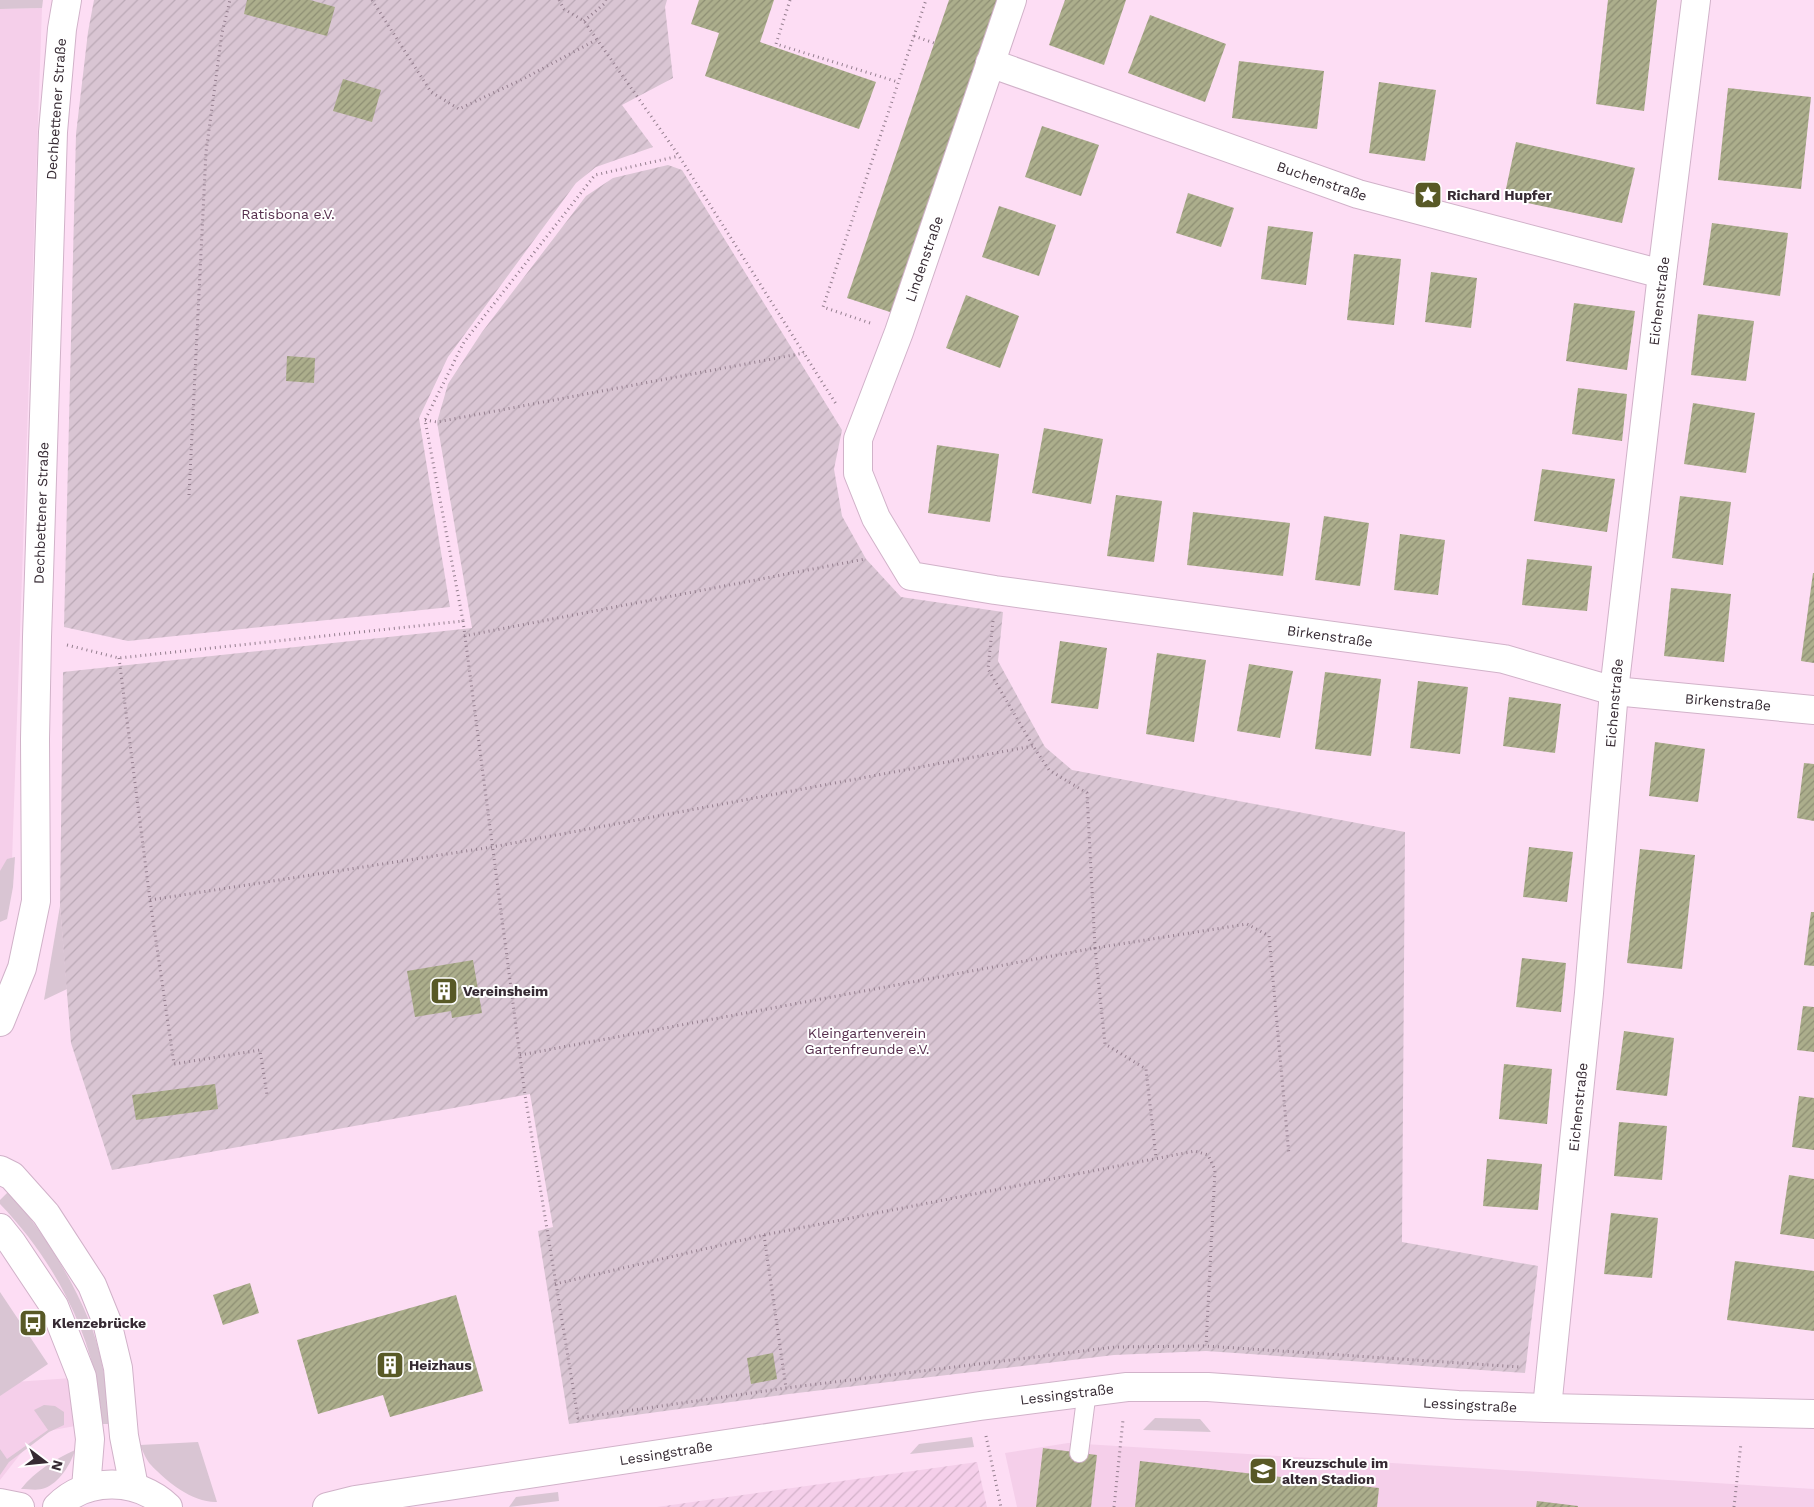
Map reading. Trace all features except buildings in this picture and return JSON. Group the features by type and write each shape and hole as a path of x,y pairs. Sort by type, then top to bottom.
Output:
{"street":[{"name":"Dechbettener Straße","path":"0,1022 22,968 36,901 35,739 37,637 53,132 62,29 68,0"},
{"name":"Lindenstraße","path":"876,518 858,473 858,439 899,332 1012,0"},
{"name":"Eichenstraße","path":"1547,1408 1589,993 1614,691 1696,0"},
{"name":"Buchenstraße","path":"990,63 1358,194 1662,274"},
{"name":"Birkenstraße","path":"876,518 911,576 995,590 1504,659 1614,691 1814,710"},
{"path":"0,1170 12,1176 46,1214 92,1285 107,1322 118,1368 124,1436 134,1486"},
{"path":"0,1228 54,1306 82,1377 90,1439 86,1488"},
{"name":"Lessingstraße","path":"326,1507 355,1500 980,1406 1127,1387 1208,1387 1458,1405 1814,1414"},
{"path":"57,1507 86,1488 108,1484 134,1486 161,1500 168,1507"},
{"path":"0,1503 20,1507"}],"lane":[{"path":"1078,1453 1087,1391"}],"path":[{"path":"189,495 206,152 222,33 230,0"},
{"path":"372,0 430,92 459,110 523,79 596,40"},
{"path":"559,0 564,9 584,22 679,156 858,439"},
{"path":"584,22 606,0"},
{"path":"790,0 776,44 898,82"},
{"path":"899,332 822,307 926,0"},
{"path":"914,36 934,43"},
{"path":"578,1418 555,1284 520,1055 463,621 425,420 464,342 595,175 679,156"},
{"path":"425,420 437,422 804,353"},
{"path":"464,636 866,559 898,556"},
{"path":"995,590 988,669 1049,770 1087,793 1095,948 1105,1044 1146,1069 1156,1158"},
{"path":"37,637 119,658 463,621"},
{"path":"119,658 150,900 174,1064 260,1050 267,1096"},
{"path":"150,900 492,847 1033,746"},
{"path":"520,1055 1095,948 1247,924 1269,936 1289,1155"},
{"path":"555,1284 764,1235 1195,1151 1208,1156 1215,1170 1206,1346"},
{"path":"764,1235 786,1388"},
{"path":"1114,1507 1127,1387"},
{"path":"980,1406 1001,1507"},
{"path":"1734,1507 1744,1412"}],"shaded area":[{"path":"42,8 11,889 0,888 0,9"},
{"path":"72,1378 75,1426 48,1431 25,1448 0,1480 0,1383"},
{"name":"Kreuzschule im alten Stadion","path":"1068,1443 1814,1489 1814,1507 1017,1507 1005,1453"},
{"path":"977,1462 987,1507 657,1507"}],"green space":[{"path":"0,0 43,0 42,8 0,9"},
{"name":"Ratisbona e.V.","path":"94,0 667,0 665,7 673,78 622,105 653,147 596,167 576,183 448,357 419,418 450,607 128,641 64,627 76,134 88,32"},
{"name":"Kleingartenverein Gartenfreunde e.V.","path":"668,165 682,170 842,430 834,469 842,516 866,559 901,597 1003,612 998,661 1045,747 1072,770 1405,832 1402,1242 1538,1266 1525,1373 1206,1351 1114,1355 789,1394 569,1424 538,1231 553,1227 530,1094 112,1170 71,1043 60,906 63,672 472,628 437,422 448,384 482,332 586,196 613,178"},
{"path":"15,857 13,887 7,919 0,922 0,871 7,859"},
{"path":"60,906 67,989 44,1000"},
{"path":"9,1191 32,1220 53,1252 72,1284 88,1318 106,1383 111,1424 102,1424 99,1393 92,1363 74,1313 62,1289 34,1245 0,1204 0,1200"},
{"path":"0,1292 48,1364 0,1396"},
{"path":"44,1405 55,1406 64,1412 64,1425 49,1432 9,1462 0,1475 0,1449 7,1459 48,1430 34,1410"},
{"path":"1155,1418 1200,1419 1211,1432 1143,1430"},
{"path":"972,1437 974,1447 910,1454 919,1444"},
{"path":"198,1442 217,1502 199,1499 181,1490 157,1472 149,1463 140,1445"},
{"path":"75,1450 64,1472 50,1486 39,1489 21,1489 45,1466"},
{"path":"558,1492 559,1501 509,1507 516,1497"}],"place":[{"name":"Richard Hupfer","path":"1428,195"},
{"name":"Vereinsheim","path":"444,991"},
{"name":"Klenzebrücke","path":"33,1323"},
{"name":"Heizhaus","path":"390,1365"},
{"name":"Kreuzschule im alten Stadion","path":"1263,1471"}]}
